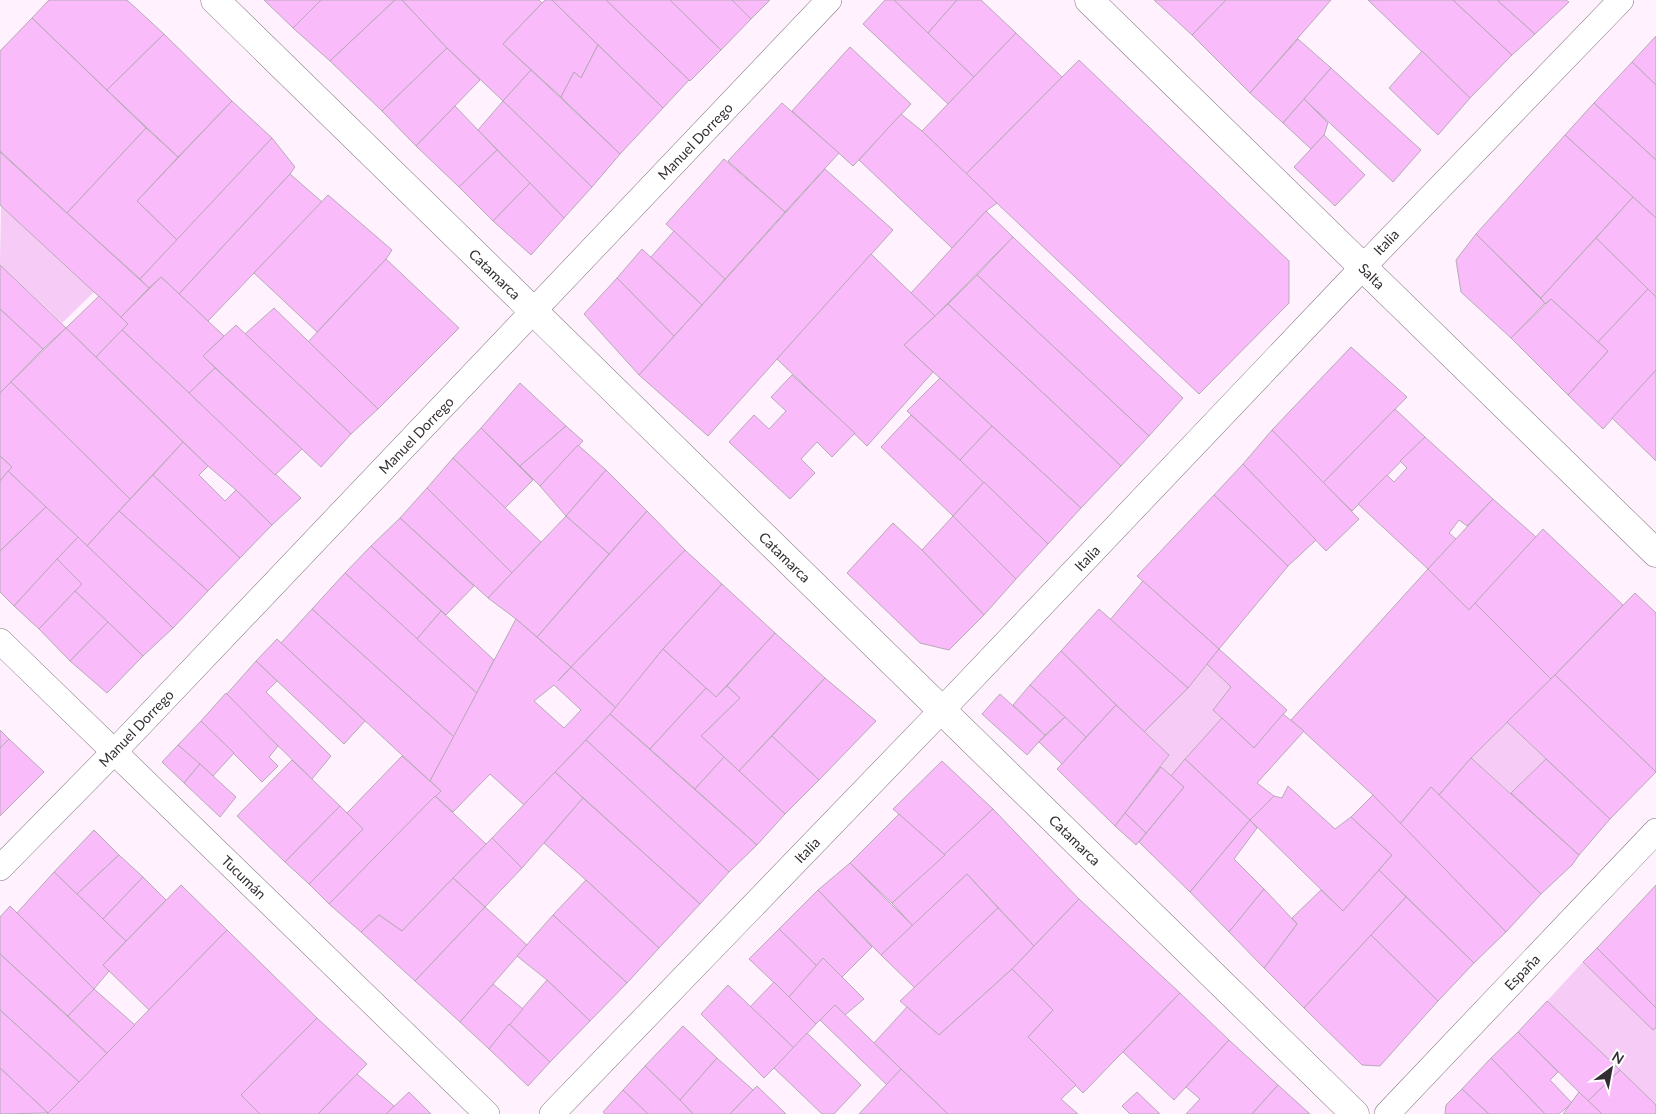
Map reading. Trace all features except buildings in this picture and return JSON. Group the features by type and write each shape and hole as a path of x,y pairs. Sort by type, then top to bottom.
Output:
{"main road":[{"name":"Catamarca","path":"215,0 1355,1114"},
{"name":"Salta","path":"1088,0 1656,553"}],"street":[{"name":"Manuel Dorrego","path":"0,868 115,751 829,0"},
{"name":"Italia","path":"552,1114 942,710 1620,0"},
{"name":"Tucumán","path":"0,641 488,1114"},
{"name":"España","path":"1387,1114 1656,831"}],"shaded area":[{"path":"1,206 94,292 62,323 0,265"},
{"path":"1207,664 1231,687 1213,710 1222,718 1171,776 1161,767 1169,755 1144,732 1188,688"},
{"path":"1507,722 1546,759 1511,793 1471,758"},
{"path":"1583,962 1653,1030 1656,1028 1656,1105 1547,1001"}]}
